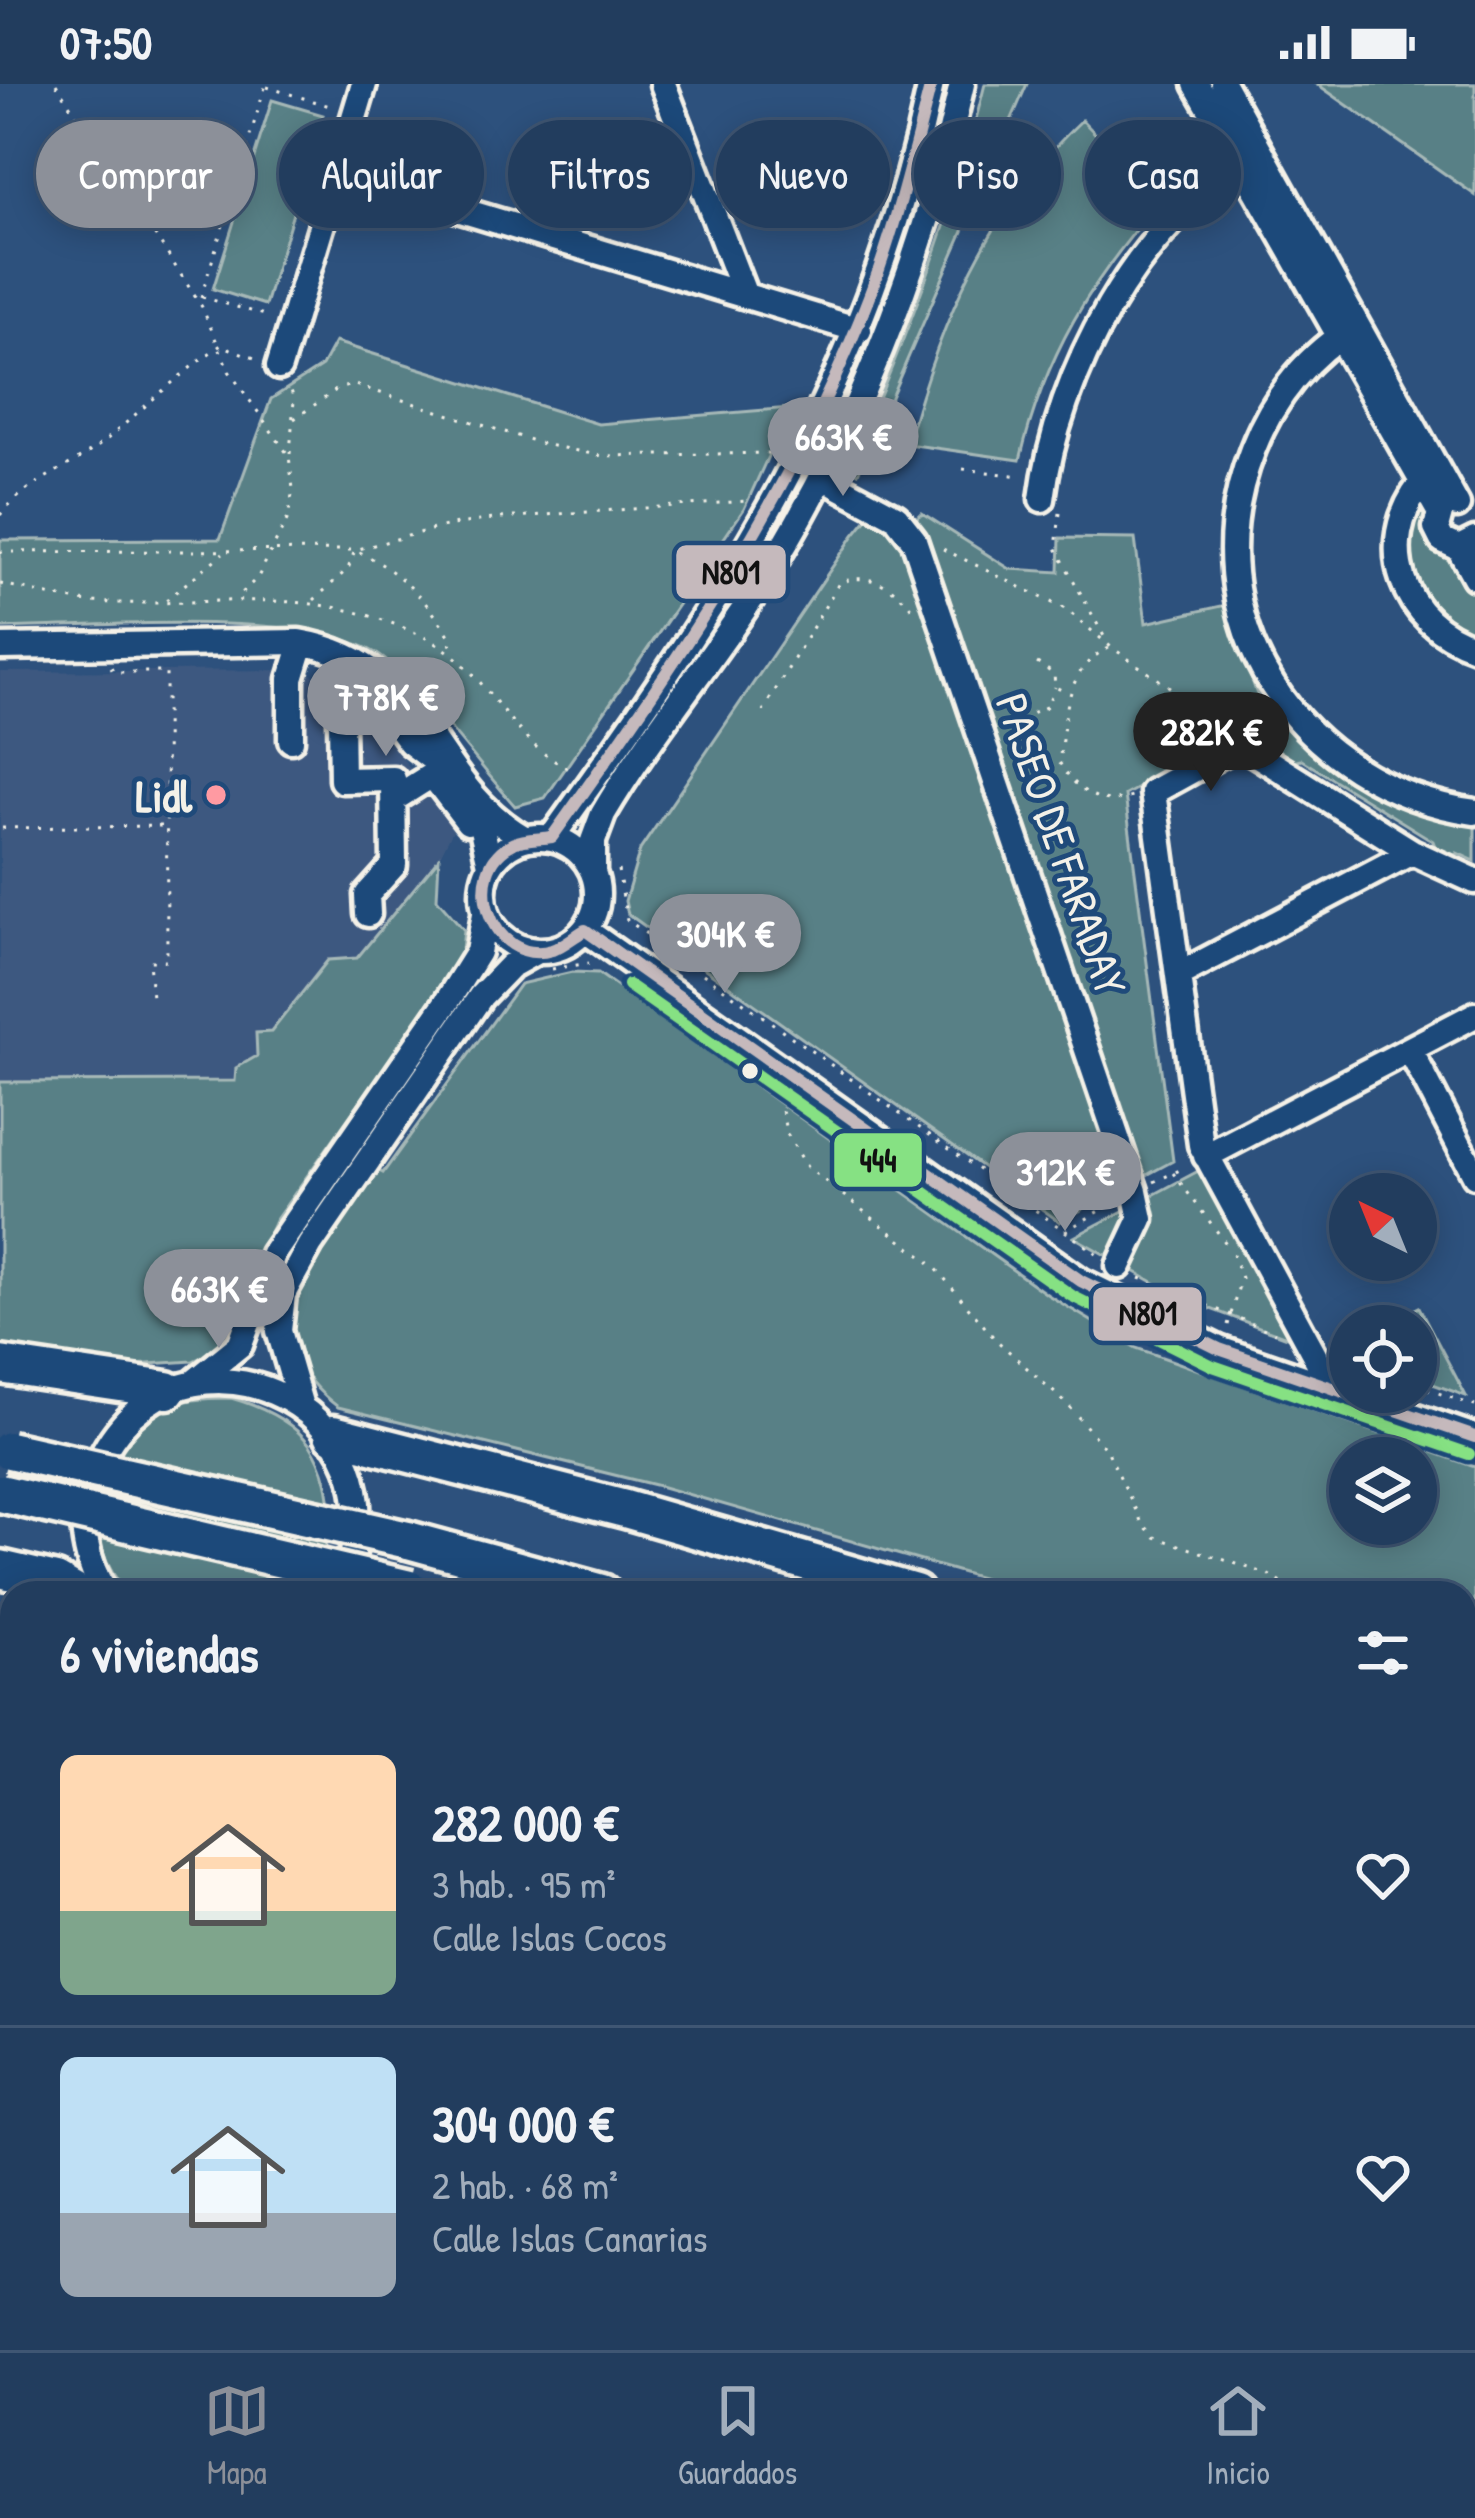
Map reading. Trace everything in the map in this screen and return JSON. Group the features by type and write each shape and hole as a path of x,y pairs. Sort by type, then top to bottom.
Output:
{"highway":[{"path":"0,1365 180,1386"},
{"path":"333,1434 625,1509 874,1581"},
{"path":"5,1449 408,1540 558,1581"},
{"path":"0,1493 375,1581"},
{"path":"0,1569 52,1581"}],"street":[{"path":"353,120 364,84"},
{"path":"663,84 744,293"},
{"path":"552,837 755,538 805,450 859,330 912,175 932,84"},
{"path":"300,1403 279,1331 283,1294 310,1245 481,996 510,967 539,961 585,930 597,902 602,863 593,841 603,814 754,593 829,461 894,317 949,142 962,84"},
{"path":"1196,84 1251,160 1348,331 1421,484 1466,506"},
{"path":"1223,84 1251,160"},
{"path":"1042,496 1063,403 1104,313 1149,251 1251,160"},
{"path":"484,216 859,330"},
{"path":"279,367 321,228"},
{"path":"1348,331 1466,506"},
{"path":"1348,331 1288,385 1260,429 1241,477 1231,530 1246,635 1267,679 1324,747 1364,776 1425,805 1475,812"},
{"path":"1421,484 1408,500 1395,543 1406,595 1428,623 1475,647"},
{"path":"836,485 896,517 914,540"},
{"path":"1466,506 1436,528 1442,540 1467,544 1475,577"},
{"name":"PASEO DE FARADAY","path":"914,540 1135,1191 1142,1219 1119,1266"},
{"path":"0,647 300,642 341,649 368,665 429,734 489,815 524,838 552,837 602,863"},
{"path":"101,1581 87,1551 85,1498 99,1456 125,1420 240,1346 273,1254 478,952 487,871 475,814 440,765 410,742 355,674 300,642"},
{"path":"291,740 291,679 300,642"},
{"path":"368,914 367,895 394,865 394,779 342,780 340,719 373,692 387,693 409,724 429,734"},
{"path":"1329,1382 1201,1145 1153,792 1240,744 1412,852 1475,881"},
{"path":"394,799 432,775 472,830 487,871"},
{"path":"487,871 524,838"},
{"path":"1178,975 1412,852"},
{"path":"484,914 504,940 539,961"},
{"path":"585,930 1081,1281 1219,1349 1329,1388"},
{"path":"1207,1156 1475,1015"},
{"path":"1410,1050 1475,1175"},
{"path":"180,1386 228,1380 264,1386 300,1403 333,1434 358,1491 356,1557 344,1581"},
{"path":"1404,1413 1475,1437"}],"path":[{"path":"56,84 197,296 229,371 290,456"},
{"path":"197,296 266,85 356,111"},
{"path":"197,296 292,323"},
{"path":"220,345 279,367 294,400 288,518 258,577 235,600"},
{"path":"0,515 26,485 105,441 172,379 220,345"},
{"path":"294,419 338,388 355,385 543,444 602,456 784,453"},
{"path":"1042,496 1062,495 1056,548 1109,645"},
{"path":"1,554 355,550 500,518 741,503 761,497"},
{"path":"914,540 925,539 1067,610 1228,730 1247,719 1252,693"},
{"path":"313,601 348,569 355,550"},
{"path":"355,550 390,565 407,583 451,638 450,652"},
{"path":"164,601 184,591 223,553"},
{"path":"763,711 839,583 854,577 882,583 915,614"},
{"path":"1109,645 1089,657 1070,694 1058,762 1091,797 1112,803 1153,792"},
{"path":"1012,699 1031,713 1046,707 1054,674 1037,663"},
{"path":"111,667 114,672 166,672 167,961 149,961 152,998"},
{"path":"1054,687 1070,694"},
{"path":"2,828 165,826"},
{"path":"602,863 627,920 1119,1266 1231,1317 1310,1346"},
{"path":"539,961 583,961 603,967"},
{"path":"798,1110 780,1097 794,1152 934,1266 982,1326 1068,1405 1108,1452 1142,1523 1155,1538 1279,1581"},
{"path":"1173,1173 1232,1251 1241,1278 1219,1349"},
{"path":"1069,1299 1174,1353"},
{"path":"1437,1392 1475,1406"}],"shaded area":[{"path":"300,670 337,684 371,715 454,828 439,858 357,958 328,961 271,1032 256,1034 257,1056 236,1068 236,1081 0,1082 0,672"}],"green space":[{"path":"985,84 1027,84 1011,120 975,120"},
{"path":"1317,84 1475,84 1475,195"},
{"path":"272,100 323,115 321,120 279,120 279,228 289,228 265,305 213,289 232,228 255,228 255,154"},
{"path":"1082,120 1085,123 1085,228 1138,228 1092,290 1057,353 1020,460 907,444 952,311 995,228 1061,228 1061,142"},
{"path":"943,228 964,228 858,473 849,469"},
{"path":"335,342 598,424 790,408 744,509 545,798 515,806 413,685 380,656 347,641 253,625 0,628 0,540 220,539 271,399 322,366"},
{"path":"1419,500 1430,513 1436,548 1455,557 1475,592 1475,635 1438,612 1417,580 1410,542"},
{"path":"922,513 1010,569 1059,572 1060,538 1135,539 1146,623 1226,605 1261,706 1273,707 1315,751 1362,786 1415,810 1475,823 1475,861 1457,853 1451,864 1438,854 1433,841 1300,759 1289,762 1253,730 1254,725 1125,795 1173,1161 1141,1178 914,521"},
{"path":"879,517 900,535 1122,1187 1060,1222 628,914 625,901 640,850 854,535 867,519"},
{"path":"439,858 437,899 464,930 461,960 275,1221 241,1297 235,1325 216,1350 193,1361 118,1366 0,1348 0,1082 235,1081 236,1068 257,1056 256,1033 271,1032 328,960 357,958"},
{"path":"572,972 598,973 1048,1295 1136,1348 1390,1437 1329,1437 1329,1545 1437,1545 1437,1454 1475,1467 1475,1581 991,1581 659,1486 338,1407 309,1379 294,1349 292,1319 313,1257 375,1169 383,1173 520,984"},
{"path":"1204,1168 1297,1341 1181,1298 1074,1237"},
{"path":"1437,1341 1466,1396 1437,1386"},
{"path":"231,1398 263,1410 284,1421 310,1445 326,1481 330,1522 321,1561 309,1581 119,1581 112,1573 98,1523 106,1471 135,1428 156,1412 192,1400"}],"transit line":[{"name":"N801","path":"931,84 879,268 840,367 769,508 643,708 552,837 518,841 497,856 485,893 489,913 512,945 531,952 552,950 585,930 1081,1281 1219,1349 1475,1437"},
{"name":"444","path":"628,985 1072,1296 1213,1366 1469,1454"}],"place":[{"name":"Lidl","path":"216,795"}]}
